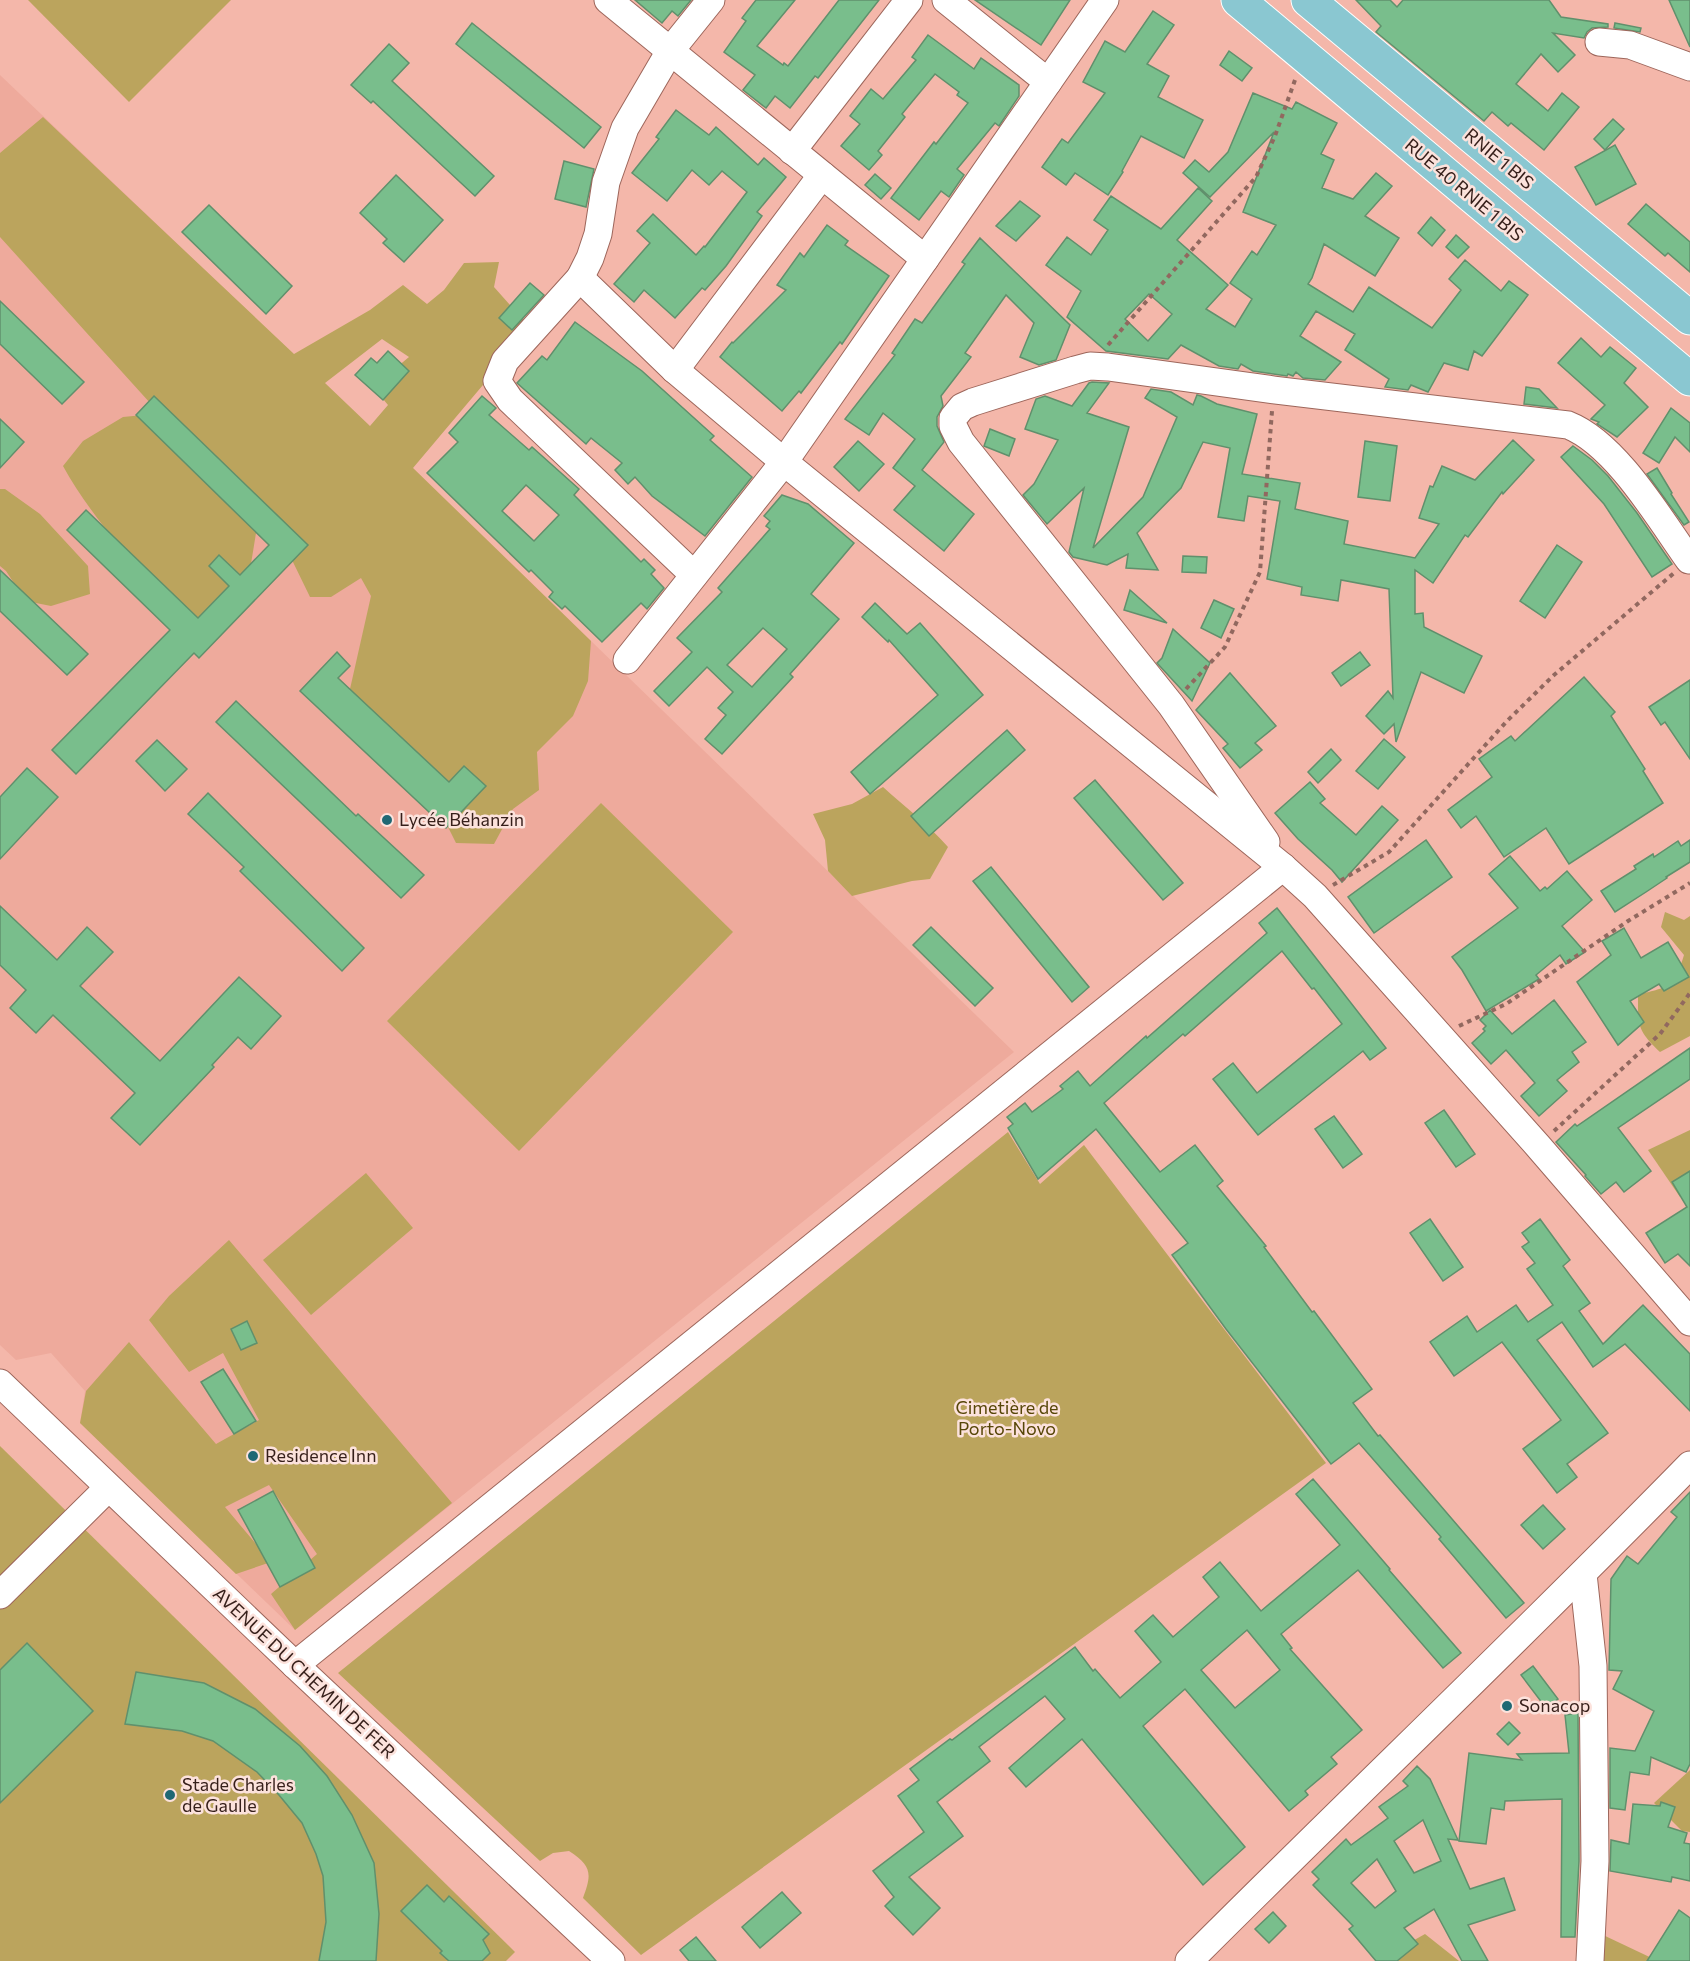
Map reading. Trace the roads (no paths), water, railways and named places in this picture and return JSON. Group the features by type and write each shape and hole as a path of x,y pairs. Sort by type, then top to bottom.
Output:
{"main road":[{"name":"RUE 40 RNIE 1 BIS","path":"1238,0 1690,379"},
{"name":"RNIE 1 BIS","path":"1308,0 1690,318"}],"street":[{"path":"608,0 925,259"},
{"path":"694,575 510,400 497,381 505,361 580,278 598,234 606,182 625,128 670,51 711,0"},
{"path":"792,151 909,0"},
{"path":"946,0 1048,82"},
{"path":"627,660 784,462 1105,0"},
{"path":"1599,42 1630,45 1690,67"},
{"path":"675,370 822,175"},
{"path":"580,278 675,370 784,462 1283,867 1315,896 1538,1146 1690,1322"},
{"path":"1283,867 1171,705 962,442 953,426 953,418 962,407 1090,366 1124,368 1274,390 1556,423 1580,430 1605,451 1634,483 1690,560"},
{"path":"295,1665 1283,867"},
{"name":"AVENUE DU CHEMIN DE FER","path":"0,1383 295,1665 611,1961"},
{"path":"1189,1961 1583,1574 1690,1465"},
{"path":"0,1595 108,1488"},
{"path":"1583,1574 1593,1666 1595,1861 1590,1961"}],"place":[{"name":"Lycée Béhanzin","path":"387,820"},
{"name":"Residence Inn","path":"253,1456"},
{"name":"Sonacop","path":"1507,1706"},
{"name":"Stade Charles de Gaulle","path":"170,1795"}],"park label":[{"name":"Cimetière de Porto-Novo","path":"1007,1418"}]}
